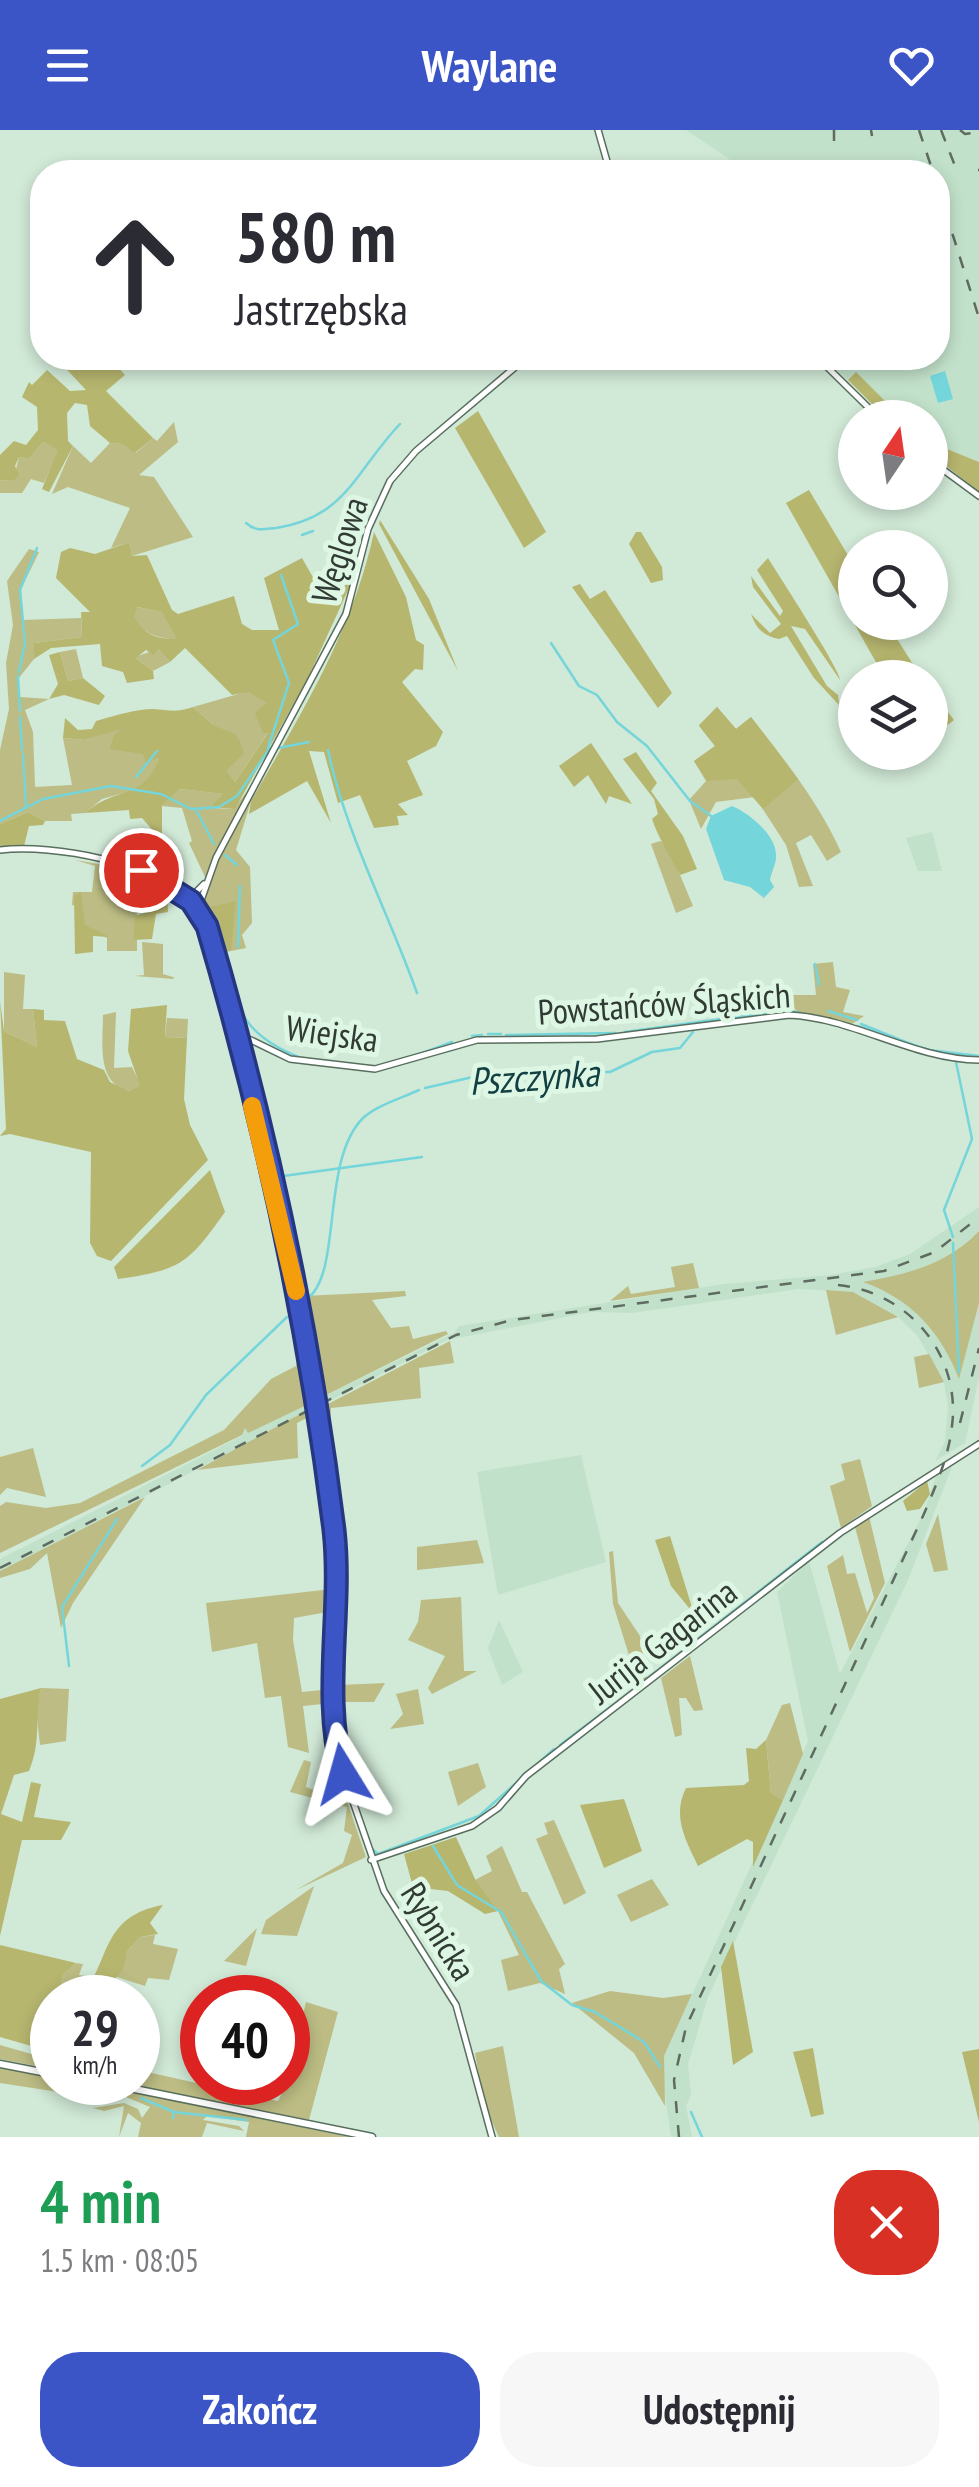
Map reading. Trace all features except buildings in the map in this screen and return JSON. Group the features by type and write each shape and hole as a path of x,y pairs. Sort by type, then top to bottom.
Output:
{"main road":[{"path":"0,2064 30,2070"},
{"path":"160,2094 372,2137"}],"street":[{"path":"598,130 607,160"},
{"name":"Węglowa","path":"206,882 346,614 368,529 390,482 422,445 512,370"},
{"path":"830,370 861,400"},
{"path":"948,473 979,496"},
{"name":"Wiejska","path":"0,850 29,850 129,866 189,899 198,909 210,936 237,1041 317,1395"},
{"path":"189,899 206,882"},
{"path":"198,909 206,882"},
{"name":"Powstańców Śląskich","path":"410,1061 477,1040 597,1039 788,1015 815,1018 929,1054 979,1060"},
{"name":"Wiejska","path":"237,1041 309,1063 375,1070 410,1061"},
{"path":"239,1052 259,1045"},
{"name":"Rybnicka","path":"317,1395 336,1550 340,1764 371,1860 390,1902 456,2004 494,2137"},
{"name":"Jurija Gagarina","path":"371,1860 482,1820 526,1776 840,1533 979,1444"}],"shaded area":[{"path":"686,130 979,130 979,462 948,449 948,400 884,400 856,372 848,380 838,370 950,370 950,160 730,160"},
{"path":"47,370 70,391 86,390 67,370 121,370 125,375 106,391 153,438 135,453 122,444 110,443 90,426 87,405 75,403 67,413 68,441 73,446 49,492 42,489 58,450 43,442 29,459 19,457 15,466 19,475 13,481 0,480 0,455 14,441 26,445 38,430 37,407 22,397 29,382 32,385"},
{"path":"856,372 884,400 868,400 848,380"},
{"path":"478,411 546,532 524,548 455,428"},
{"path":"948,449 979,462 979,492 948,467"},
{"path":"809,490 838,539 838,595 786,503"},
{"path":"380,520 429,599 458,671 379,524"},
{"path":"374,532 406,597 416,640 424,645 423,670 415,669 402,682 443,732 436,746 407,761 423,795 398,804 408,815 397,816 399,825 374,828 360,795 338,803 324,752 309,751 331,823 307,781 249,814 251,801 339,637"},
{"path":"636,532 641,532 662,567 663,580 651,583 629,544"},
{"path":"130,542 132,556 147,555 172,610 178,614 234,596 242,624 252,630 279,630 264,578 302,558 327,602 354,577 308,678 235,809 211,807 223,794 180,789 162,806 162,841 142,818 130,819 129,810 85,813 146,781 159,758 146,762 142,754 110,749 114,735 122,729 85,740 63,738 65,718 78,730 92,729 96,721 132,711 193,707 212,724 237,735 244,753 227,770 235,782 268,733 263,733 255,713 266,703 249,692 232,695 185,648 170,662 158,649 153,655 146,650 136,658 153,671 154,679 127,683 123,672 102,666 100,644 51,648 34,659 34,643 82,637 81,612 90,612 56,578 61,552 70,548 95,554","holes":["137,607 162,612 177,639 151,635 134,616"]},
{"path":"768,558 821,642 838,677 805,629 791,626 827,686 838,695 838,704 814,678 787,636 769,636 753,620 751,614 770,633 781,624 753,587 751,576 780,616 783,611 757,570"},
{"path":"580,584 590,599 605,590 672,693 658,708 572,587"},
{"path":"863,640 898,640 910,660 875,660"},
{"path":"60,652 68,681 83,678 105,696 99,705 64,695 49,699 58,684 49,655"},
{"path":"717,707 736,729 751,717 798,779 763,809 737,779 707,781 694,761 715,746 699,726"},
{"path":"591,743 632,804 609,796 606,804 588,775 574,787 559,766"},
{"path":"636,752 657,783 651,791 683,836 697,869 680,875 661,841 652,819 658,814 654,799 623,759"},
{"path":"28,812 45,821 43,825 29,826 24,846 0,848 0,824"},
{"path":"932,832 942,871 918,871 906,838"},
{"path":"152,879 167,889 168,912 156,914 152,939 134,940 135,916 147,912"},
{"path":"81,892 85,925 109,937 93,936 93,952 75,954 74,896"},
{"path":"236,901 231,950 221,953 220,920 215,919 210,907"},
{"path":"0,1001 4,1031 37,1047 33,1009 44,1010 44,1020 65,1021 77,1059 104,1070 110,1082 128,1091 140,1086 128,1051 131,1009 167,1005 165,1037 187,1038 184,1099 190,1125 208,1160 111,1261 97,1256 90,1243 91,1152 10,1134 0,1136 6,1129"},
{"path":"210,1170 225,1212 202,1243 170,1268 118,1279 114,1267"},
{"path":"979,1207 979,1231 952,1255 916,1272 865,1282 889,1292 917,1313 948,1350 959,1377 979,1303 979,1377 965,1443 935,1461 945,1442 948,1408 944,1382 917,1335 898,1317 853,1292 798,1289 632,1313 591,1312 447,1340 0,1571 0,1559 242,1436 241,1430 246,1428 248,1433 454,1333 459,1326 724,1284 875,1267 910,1254"},
{"path":"581,1455 606,1562 498,1595 477,1472"},
{"path":"952,1467 908,1580 708,1997 688,2064 691,2095 686,2106 692,2137 671,2137 662,2076 664,2056 808,1741 777,1592 809,1561 840,1674 924,1512 937,1473"},
{"path":"927,1481 930,1494 920,1509 907,1511 903,1501"},
{"path":"670,1536 694,1614 671,1586 655,1540"},
{"path":"499,1620 523,1672 502,1685 488,1648"},
{"path":"41,1688 33,1760 29,1771 14,1775 1,1814 22,1822 31,1782 41,1784 34,1817 71,1822 61,1840 22,1840 0,1936 0,1699"},
{"path":"766,1740 771,1793 783,1800 753,1867 753,1842 747,1839 698,1866 680,1818 686,1788 744,1785 749,1781 746,1748 756,1749"},
{"path":"624,1799 642,1851 604,1868 580,1805"},
{"path":"456,1837 475,1879 498,1911 485,1914 448,1891 413,1887 404,1854"},
{"path":"163,1905 150,1923 158,1934 140,1937 127,1951 119,1975 94,1975 118,1928 143,1910"},
{"path":"733,1941 753,2052 733,2065 721,1967"},
{"path":"0,1945 76,1963 63,1975 30,1975 30,2046 0,2037"},
{"path":"813,2048 824,2114 811,2117 793,2052"},
{"path":"979,2049 979,2122 962,2052"}],"green space":[{"path":"174,422 178,442 139,475 154,477 193,537 132,556 130,542 111,548 130,508 68,487 52,494 73,446 91,463 110,443 122,444 136,453 153,438 157,441"},
{"path":"43,442 59,450 44,483 31,479 22,493 0,493 0,480 13,481 19,457 29,459"},
{"path":"29,549 39,552 21,589 23,620 81,618 82,637 34,643 34,659 18,679 20,697 49,699 25,710 33,732 35,787 72,785 63,738 85,740 127,727 124,748 142,754 146,761 159,758 152,780 144,787 102,799 85,813 71,814 72,821 45,821 28,812 0,824 0,750 9,709 6,663 13,625 7,581"},
{"path":"136,607 163,612 178,640 146,631 133,615"},
{"path":"76,649 83,678 68,681 60,652"},
{"path":"158,649 170,662 153,671 135,657"},
{"path":"249,691 267,704 269,731 235,782 227,770 238,736 212,724 193,707"},
{"path":"717,707 736,729 751,717 800,782 832,834 841,852 827,861 811,835 796,843 813,886 799,887 786,845 755,797 716,802 701,829 689,800 706,781 694,761 715,746 699,725"},
{"path":"180,789 224,794 212,808 234,809 247,791 206,879 189,843 192,841 182,808 162,806"},
{"path":"251,801 236,850 250,867 252,923 242,935 246,948 221,953 204,901 218,862"},
{"path":"660,841 668,846 693,906 676,913 651,844"},
{"path":"75,860 128,869 113,868 111,899 137,900 137,951 107,951 107,938 83,927 83,907 72,905 73,892 92,892 95,866"},
{"path":"142,942 163,944 163,974 174,979 135,976 144,975"},
{"path":"833,962 836,987 850,990 843,1012 864,1016 849,1026 798,1013 785,995 816,995 813,964"},
{"path":"4,972 25,975 23,1009 33,1009 37,1047 4,1031"},
{"path":"116,1012 114,1068 132,1067 141,1086 128,1091 111,1079 102,1049 103,1015"},
{"path":"167,1018 188,1019 187,1038 165,1037"},
{"path":"979,1231 979,1303 959,1379 943,1346 922,1319 896,1298 863,1282 940,1260"},
{"path":"693,1263 699,1288 610,1301 628,1286 631,1294 675,1287 671,1267"},
{"path":"286,1288 295,1296 315,1401 248,1433 245,1428 242,1435 0,1553 0,1506 6,1502 46,1508 80,1503 224,1430 271,1379 296,1366 299,1349"},
{"path":"826,1290 853,1292 898,1317 836,1335"},
{"path":"405,1291 406,1296 372,1300 391,1328 409,1326 413,1339 446,1331 448,1334 320,1398 304,1296"},
{"path":"450,1341 454,1363 419,1368 421,1398 331,1408 330,1438 340,1492 337,1519 326,1405"},
{"path":"929,1354 944,1382 919,1388 914,1357"},
{"path":"315,1406 322,1457 314,1457 310,1416 297,1423 298,1458 197,1470"},
{"path":"33,1448 46,1497 7,1488 0,1495 0,1457"},
{"path":"860,1459 872,1506 841,1528 830,1486 845,1480 841,1464"},
{"path":"145,1497 73,1603 61,1628 47,1553 30,1569 0,1578 0,1571"},
{"path":"938,1514 948,1570 934,1572 926,1544"},
{"path":"869,1516 885,1583 850,1652 827,1566 843,1555 847,1574 855,1573 867,1613 874,1598 855,1527"},
{"path":"477,1540 484,1563 417,1570 417,1547"},
{"path":"613,1551 618,1603 640,1636 647,1678 638,1684 613,1604 609,1552"},
{"path":"332,1589 333,1611 294,1618 293,1640 302,1692 332,1689 332,1703 303,1706 309,1753 288,1747 281,1696 265,1698 257,1643 212,1652 206,1603"},
{"path":"461,1597 464,1671 477,1671 432,1694 428,1688 445,1656 408,1640 418,1622 421,1600"},
{"path":"690,1656 703,1710 694,1711 686,1698 679,1698 682,1735 675,1737 661,1678"},
{"path":"385,1683 374,1702 341,1702 340,1685"},
{"path":"41,1688 69,1689 66,1741 40,1745 36,1710"},
{"path":"418,1689 424,1724 390,1729 403,1714 396,1694"},
{"path":"790,1703 803,1754 783,1800 771,1793 766,1740 782,1705"},
{"path":"304,1760 311,1762 306,1787 348,1804 366,1857 296,1890 343,1863 352,1835 344,1831 347,1807 290,1792"},
{"path":"478,1763 486,1787 458,1806 448,1772"},
{"path":"554,1820 586,1893 564,1905 536,1839 548,1834 544,1823"},
{"path":"502,1846 522,1892 527,1892 565,1964 559,1969 565,1994 540,1983 508,1991 501,1960 519,1955 498,1911 475,1880 492,1871 486,1856"},
{"path":"652,1879 669,1905 631,1922 617,1895"},
{"path":"314,1886 297,1936 261,1934 266,1920"},
{"path":"257,1928 246,1966 224,1961"},
{"path":"155,1935 153,1944 178,1949 169,1980 160,1979 160,1975 118,1975 127,1951 140,1937"},
{"path":"76,1963 83,1964 79,1975 63,1975"},
{"path":"610,1991 663,1998 692,1994 664,2056 665,2106 634,2053 572,2003"},
{"path":"310,2003 338,2012 309,2120 234,2105 310,2105"},
{"path":"0,2045 30,2054 30,2065 0,2059"},
{"path":"503,2046 519,2137 499,2137 484,2105 475,2053"},
{"path":"0,2067 30,2073 30,2088 0,2083"},
{"path":"160,2075 180,2079 180,2094 160,2090"},
{"path":"160,2097 180,2102 180,2105 196,2105 349,2137 246,2137 249,2122 207,2116 203,2120 239,2126 244,2131 207,2123 202,2137 138,2137 141,2123 128,2113 119,2137 124,2106 104,2111 93,2108 129,2105 138,2109 142,2118 150,2107 145,2105 160,2105"}],"water":[{"path":"945,371 953,399 937,400 930,376"},
{"path":"732,806 760,826 775,847 776,861 770,880 774,887 764,898 750,887 724,880 706,829 711,816"}],"waterway":[{"path":"246,523 257,529 276,528 319,514 348,490 400,424"},
{"path":"302,535 313,531"},
{"path":"19,672 25,643 20,590 37,548"},
{"path":"268,748 289,683 273,640 298,624 281,575"},
{"path":"551,643 579,686 597,695 617,722 647,746 690,801 711,816"},
{"path":"18,676 20,711"},
{"path":"20,717 22,750"},
{"path":"278,748 309,742"},
{"path":"0,821 43,799 111,786 161,794 191,809 219,807 237,796 270,748"},
{"path":"328,750 356,843 417,993"},
{"path":"136,777 157,751"},
{"path":"23,754 26,807"},
{"path":"196,810 214,844"},
{"path":"225,855 237,865"},
{"path":"238,947 240,886"},
{"path":"223,960 233,995 247,1021 268,1041 301,1058"},
{"path":"815,964 819,985"},
{"name":"Pszczynka","path":"625,1032 787,1010 849,1024"},
{"path":"828,1011 857,1020"},
{"name":"Pszczynka","path":"861,1024 913,1045"},
{"name":"Pszczynka","path":"857,1026 929,1050 979,1056"},
{"name":"Pszczynka","path":"425,1088 499,1071 610,1072 652,1052 680,1048 693,1032"},
{"path":"506,1035 615,1033"},
{"path":"488,1034 501,1034"},
{"path":"472,1036 482,1035"},
{"path":"417,1055 452,1042"},
{"path":"953,1237 944,1210 972,1139 956,1062"},
{"name":"Pszczynka","path":"307,1299 318,1286 325,1266 341,1161 350,1137 369,1113 419,1090"},
{"path":"276,1177 422,1157"},
{"path":"953,1243 959,1372"},
{"name":"Pszczynka","path":"142,1466 170,1445 206,1395 287,1317"},
{"path":"69,1666 62,1607 117,1519"},
{"path":"639,1685 822,1542"},
{"path":"560,1745 633,1690"},
{"path":"341,1748 343,1756"},
{"path":"372,1849 378,1854 479,1816 554,1749"},
{"path":"344,1762 353,1795"},
{"path":"433,1846 457,1885 501,1912 541,1981 572,2005 595,2012 644,2042 660,2067"},
{"path":"158,2105 174,2112 173,2118"},
{"path":"174,2112 247,2120"},
{"path":"691,2112 702,2137"}],"railway":[{"path":"834,130 834,141"},
{"path":"871,130 872,136"},
{"path":"919,130 929,160"},
{"path":"941,130 957,171"},
{"path":"960,130 965,134 979,132"},
{"path":"950,226 979,318"},
{"path":"0,1568 456,1335 512,1320 884,1271 935,1252 979,1217"},
{"path":"679,2137 674,2080 686,2027 923,1516 950,1437 953,1400 948,1375 925,1332 887,1300 838,1285"},
{"path":"960,1423 979,1348"}],"slow traffic":[{"path":"252,1106 296,1291"}],"route":[{"path":"141,870 191,901 207,926 310,1352 336,1550 336,1719 343,1774"}]}
